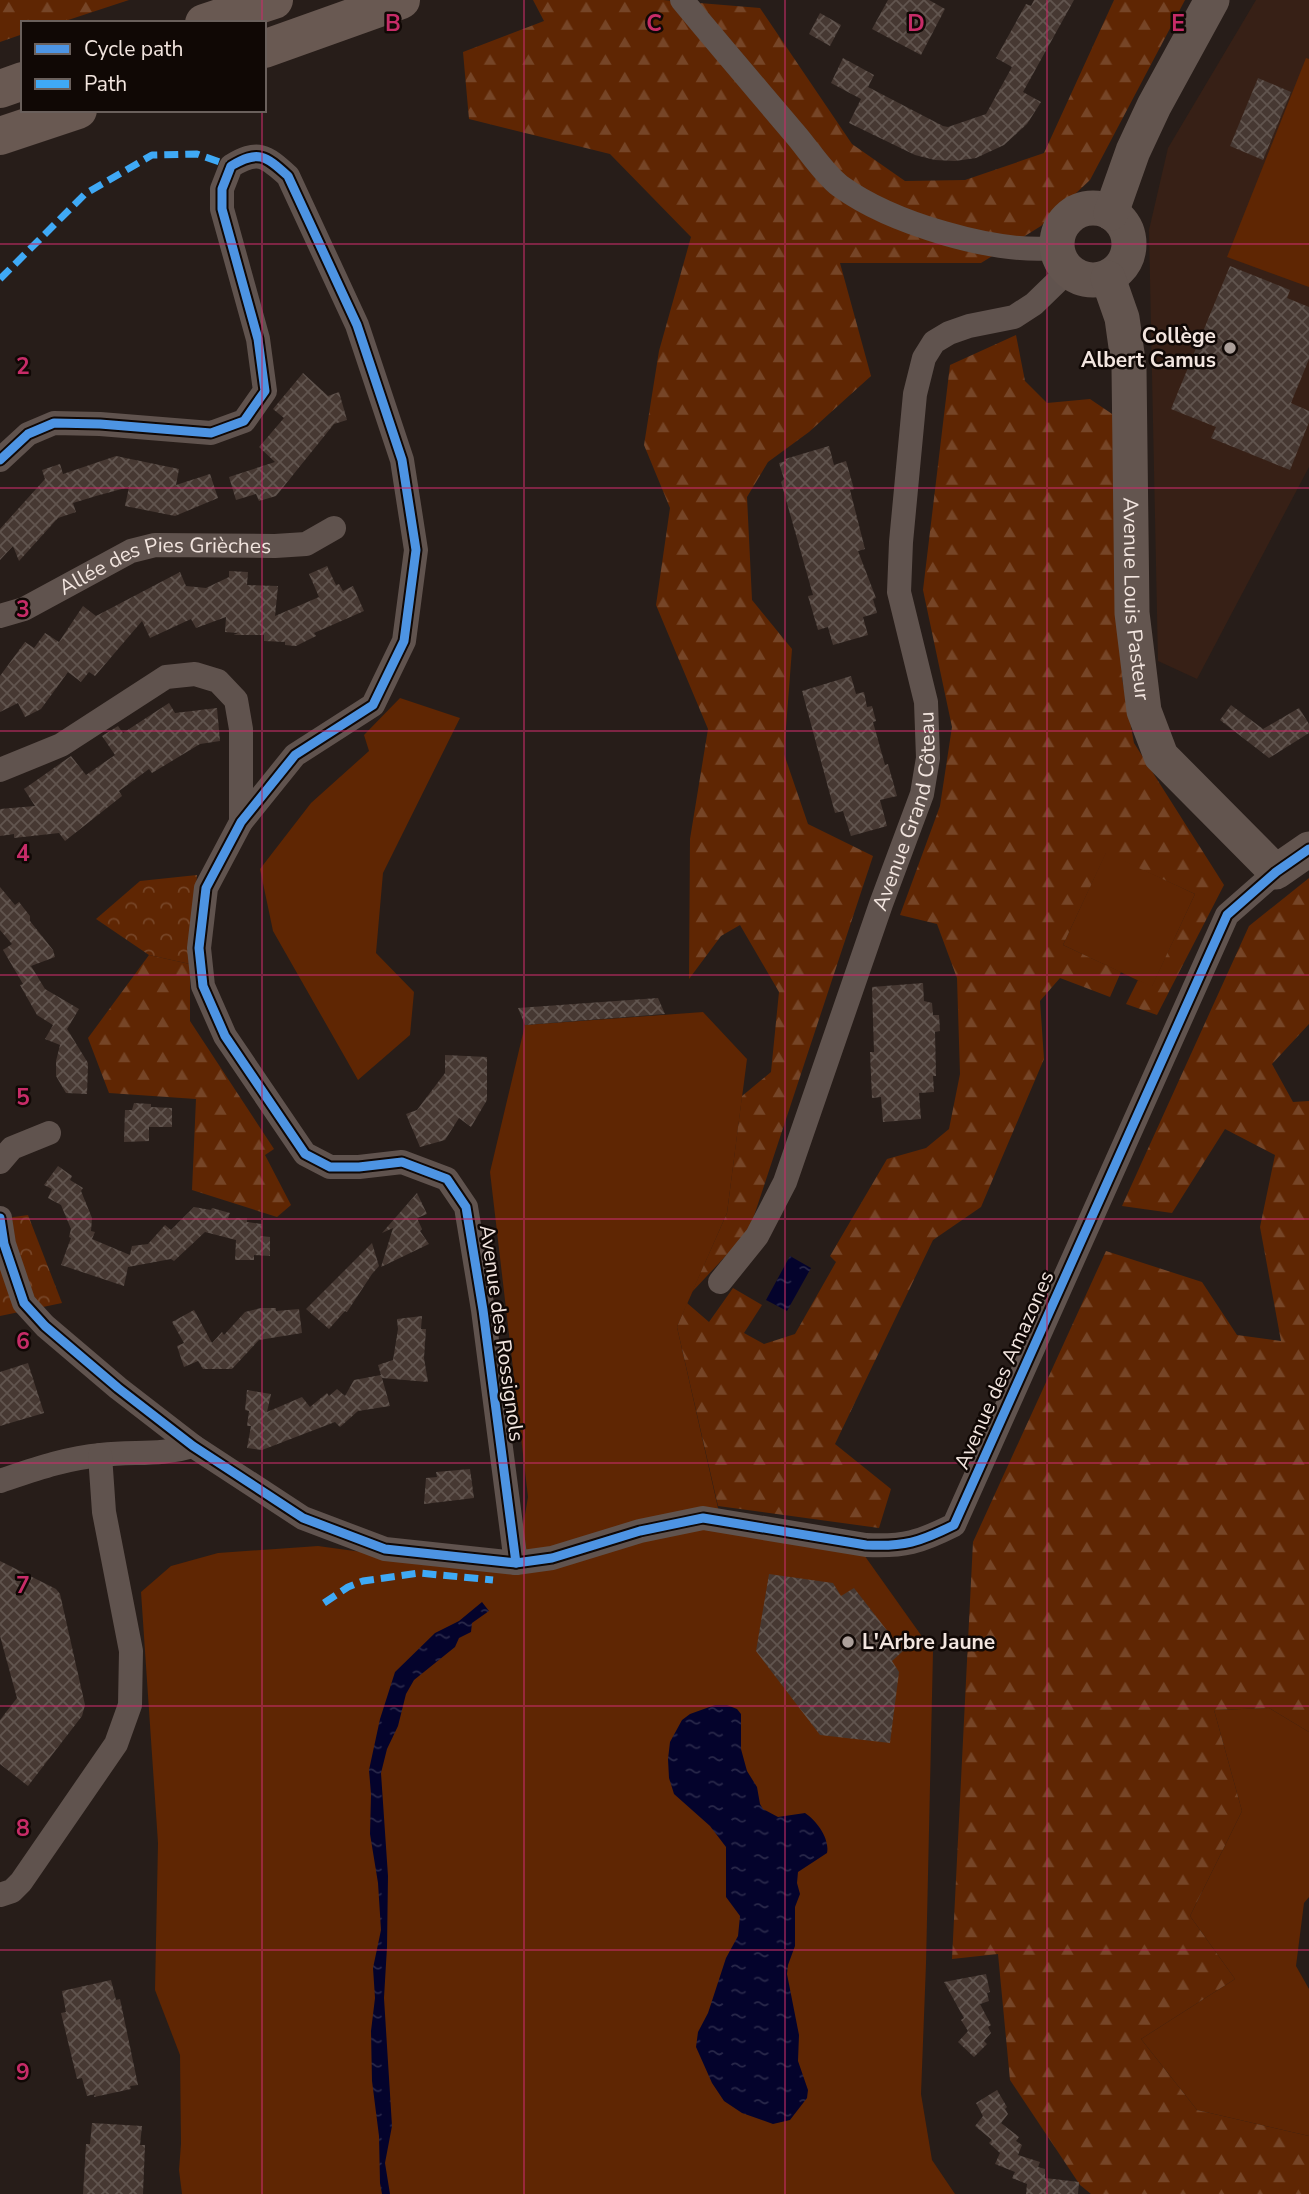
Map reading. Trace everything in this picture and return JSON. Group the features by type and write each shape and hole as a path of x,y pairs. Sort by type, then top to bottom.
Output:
{"highway":[{"path":"210,21 274,0"},
{"path":"266,48 401,0"},
{"path":"0,89 21,82"},
{"path":"0,136 72,112"}],"street":[{"path":"682,0 839,185 902,220 956,237 1031,248 1062,260 1079,278 1088,281 1108,278 1118,272 1125,263 1130,241 1126,229 1111,213 1098,208 1085,208 1073,213 1063,223 1057,235 1062,260"},
{"path":"1111,213 1133,151 1212,0"},
{"name":"Avenue des Rossignols","path":"0,460 28,434 54,423 211,433 244,421 265,391 258,339 222,209 222,190 231,166 250,155 269,159 288,176 357,325 402,460 416,550 404,641 373,705 295,755 241,822 206,888 199,948 203,986 225,1036 305,1154 330,1167 402,1162 447,1178 466,1207 483,1310 516,1563"},
{"name":"Avenue Grand Côteau","path":"720,1282 757,1236 785,1182 922,794 928,758 926,702 899,592 915,394 924,358 934,342 948,333 1014,317 1034,304 1062,260"},
{"name":"Avenue Louis Pasteur","path":"1108,278 1122,318 1129,368 1132,613 1144,711 1161,756 1276,872"},
{"name":"Allée des Pies Grièches","path":"0,616 24,609 131,551 155,545 306,544 334,528"},
{"path":"0,770 61,745 166,677 195,674 218,681 236,700 241,729 241,822"},
{"name":"Avenue des Amazones","path":"0,1218 4,1244 24,1303 45,1326 193,1446 303,1518 385,1549 516,1563 552,1558 640,1531 703,1518 866,1545 889,1546 921,1541 954,1525 1227,915 1276,872 1309,849"},
{"path":"0,1162 12,1149 49,1133"},
{"path":"0,1481 48,1465 100,1455 169,1453 193,1446"},
{"path":"0,1895 12,1891 21,1882 116,1744 130,1704 131,1651 104,1512 100,1455"}],"shaded area":[{"name":"Collège Albert Camus","path":"1256,0 1309,0 1309,467 1197,679 1158,661 1149,230 1168,148"}],"green space":[{"path":"0,0 129,0 65,21 21,21 21,35 0,42"},
{"path":"533,0 663,0 760,8 852,144 905,181 965,180 1044,153 1114,0 1185,0 1090,180 1041,226 981,263 840,263 871,376 809,432 768,462 747,497 752,600 792,649 784,754 808,824 873,856 749,1231 692,1292 727,1213 742,1096 771,1072 779,992 740,925 721,936 689,979 690,839 708,729 656,605 670,508 644,445 659,351 691,237 610,154 469,119 463,52 544,21"},
{"path":"1306,58 1309,59 1309,287 1227,257"},
{"path":"1016,335 1025,381 1047,403 1090,399 1121,420 1122,678 1134,743 1224,885 1157,1015 1126,1004 1138,980 1152,986 1195,894 1106,853 1063,945 1121,972 1110,997 1060,978 1040,1001 1044,1059 981,1207 933,1240 835,1444 891,1489 879,1528 718,1506 677,1327 687,1303 709,1322 733,1288 762,1305 744,1333 764,1344 795,1334 836,1262 830,1256 887,1159 926,1148 949,1129 960,1074 957,978 937,924 900,915 940,806 952,727 923,590 950,365"},
{"path":"400,698 460,718 383,873 376,953 414,992 410,1035 358,1080 273,931 260,869 311,803 369,751 364,735"},
{"path":"1106,852 1195,894 1152,987 1063,945"},
{"path":"197,875 190,964 149,955 96,919 140,881"},
{"path":"1309,878 1309,1024 1272,1064 1293,1102 1309,1101 1309,1732 1269,1708 1214,1710 1242,1811 1190,1916 1235,1979 1141,2039 1197,2110 1309,2136 1309,2194 1091,2194 1080,2185 1010,2080 998,1954 952,1959 973,1542 1106,1251 1202,1282 1237,1335 1281,1341 1260,1227 1275,1155 1225,1129 1172,1213 1122,1206 1249,926"},
{"path":"149,955 190,964 190,1021 274,1149 265,1155 291,1205 277,1217 192,1190 196,1099 109,1093 88,1038"},
{"path":"703,1012 747,1059 727,1213 677,1327 723,1530 857,1545 933,1652 921,2094 932,2160 955,2194 182,2194 179,2170 180,2055 155,1990 158,1843 141,1592 171,1566 218,1553 318,1546 515,1573 528,1497 490,1172 525,1025"},
{"path":"28,1215 62,1303 0,1316 0,1219"},
{"path":"1269,1708 1309,1732 1309,1897 1304,1903 1296,1966 1309,1989 1309,2136 1197,2110 1141,2039 1235,1979 1190,1916 1242,1811 1214,1710"}],"water":[{"path":"790,1256 811,1268 787,1311 766,1300"},
{"path":"482,1602 489,1611 472,1623 471,1632 459,1638 455,1647 414,1680 406,1694 381,1773 388,1876 384,1998 392,2126 385,2163 390,2194 382,2194 379,2136 372,2081 371,2031 375,1998 373,1968 381,1930 378,1883 370,1834 369,1770 380,1719 395,1672 435,1633 459,1621"},
{"path":"715,1705 727,1705 741,1714 741,1749 763,1809 778,1817 805,1813 822,1831 827,1842 827,1853 798,1872 800,1894 795,1907 795,1946 787,1974 799,2035 798,2061 808,2090 807,2098 790,2120 773,2124 742,2113 724,2101 712,2083 696,2047 698,2032 708,2013 726,1958 738,1936 740,1916 726,1897 726,1847 710,1826 674,1794 669,1778 668,1759 670,1742 682,1720 690,1714"}],"building":[{"path":"888,0 929,0 945,9 921,55 872,29"},
{"path":"1034,0 1074,0 1023,92 1041,102 1027,124 1004,145 976,158 935,160 915,155 849,123 861,99 831,83 843,58 874,75 868,87 943,126 948,127 986,114 1012,67 996,58 1026,4 1031,6"},
{"path":"820,13 841,25 830,46 809,34"},
{"path":"1258,78 1291,92 1263,160 1230,146"},
{"path":"1230,266 1290,290 1287,298 1309,307 1309,359 1291,403 1309,411 1309,422 1290,470 1211,438 1216,427 1171,409"},
{"path":"303,373 328,396 339,392 347,420 334,424 276,496 259,501 256,494 236,500 229,477 275,462 259,447 284,418 273,409"},
{"path":"829,446 834,465 846,461 854,489 850,490 865,549 858,551 876,598 873,599 877,613 863,617 868,635 833,645 828,627 818,630 808,596 813,595 781,482 784,479 779,463"},
{"path":"116,456 179,469 176,485 210,474 218,498 175,516 125,506 129,487 96,496 73,503 76,512 58,518 19,561 13,546 0,560 0,529 45,479 42,470 60,464 63,474"},
{"path":"327,566 336,585 339,584 343,591 353,586 364,611 314,633 316,636 296,646 285,645 285,642 264,641 264,635 234,635 238,633 225,632 226,617 196,628 191,619 150,638 142,621 95,676 89,672 81,682 68,672 41,709 25,717 18,703 0,712 0,676 25,642 34,648 45,633 59,642 83,606 96,616 180,572 186,586 206,588 229,577 229,571 248,572 247,585 278,586 275,616 319,597 309,574"},
{"path":"851,676 856,694 864,692 867,707 872,706 876,721 873,722 897,796 880,800 887,826 851,836 843,811 835,813 802,691"},
{"path":"169,703 175,713 217,708 220,741 200,744 152,773 149,769 119,791 122,796 65,841 59,833 14,838 14,834 0,836 0,809 35,806 24,789 71,756 86,775 115,755 102,736 118,726 123,733"},
{"path":"1231,705 1263,729 1299,708 1309,724 1309,733 1269,758 1220,720"},
{"path":"0,887 15,905 19,902 53,950 55,957 31,966 45,989 79,1009 67,1029 88,1063 87,1094 66,1093 56,1076 60,1045 45,1039 53,1025 37,1015 3,950 12,944 0,930"},
{"path":"923,983 924,1001 932,1003 933,1015 939,1015 940,1031 935,1032 934,1092 919,1093 921,1119 883,1122 881,1097 872,1098 872,987"},
{"path":"658,998 665,1014 525,1025 518,1008"},
{"path":"445,1055 487,1057 487,1100 471,1127 459,1118 445,1140 420,1147 406,1114 417,1110 445,1073"},
{"path":"134,1103 172,1108 172,1127 149,1127 149,1141 124,1142 125,1110 132,1110"},
{"path":"58,1166 72,1176 70,1180 83,1188 81,1191 92,1218 91,1231 95,1232 92,1239 130,1255 132,1246 148,1244 165,1225 171,1230 194,1207 212,1208 230,1213 228,1218 247,1218 247,1222 262,1224 261,1236 270,1237 270,1256 254,1255 254,1260 235,1260 236,1240 205,1232 174,1261 171,1259 128,1267 124,1286 61,1265 71,1238 71,1229 61,1205 48,1198 52,1189 44,1185"},
{"path":"417,1193 427,1214 417,1218 422,1229 420,1231 429,1244 381,1267 393,1228 382,1233"},
{"path":"372,1243 379,1266 347,1312 345,1311 329,1329 306,1309"},
{"path":"276,1308 276,1311 299,1309 302,1333 259,1340 232,1369 203,1369 198,1361 184,1367 177,1346 184,1343 172,1322 194,1310 212,1343 222,1332 224,1335 245,1312"},
{"path":"422,1316 421,1329 426,1329 424,1358 428,1382 382,1378 390,1406 358,1411 340,1427 335,1422 262,1450 247,1448 251,1426 247,1426 249,1411 245,1410 247,1390 271,1394 267,1412 302,1397 310,1407 327,1393 329,1396 337,1389 345,1396 354,1380 381,1375 378,1365 393,1360 397,1319"},
{"path":"28,1363 44,1413 0,1426 0,1372"},
{"path":"470,1469 474,1498 424,1504 426,1478 437,1477 436,1472"},
{"path":"0,1561 56,1589 60,1594 85,1705 82,1716 28,1786 0,1764 0,1720 17,1698 0,1636"},
{"path":"769,1574 833,1583 841,1596 854,1588 903,1651 892,1661 899,1672 890,1743 820,1735 756,1651"},
{"path":"986,1974 989,2001 980,2004 991,2025 988,2027 991,2033 984,2041 987,2044 974,2057 958,2042 968,2031 961,2020 964,2018 944,1982"},
{"path":"111,1980 116,2000 120,1999 138,2085 94,2097 95,2094 87,2096 82,2078 77,2079 61,2013 66,2012 62,1991"},
{"path":"997,2090 1008,2114 1001,2123 1019,2137 1016,2141 1022,2145 1018,2155 1040,2162 1038,2167 1045,2169 1045,2178 1079,2182 1078,2194 1026,2194 1027,2184 1012,2178 1015,2172 995,2164 1000,2153 989,2143 992,2140 975,2126 983,2116 976,2103"},
{"path":"92,2123 142,2126 140,2145 145,2145 143,2194 83,2194 86,2144 90,2144"}],"marked path":[{"path":"0,279 85,194 152,155 197,154 231,166"},
{"path":"324,1603 348,1587 363,1581 419,1573 493,1580"}],"cycle path":[{"path":"0,460 28,434 54,423 211,433 244,421 265,391 258,339 222,209 222,189 231,166 248,158 267,159 288,176 357,325 402,460 416,550 404,641 373,705 295,755 241,822 206,888 199,948 203,986 225,1036 305,1154 330,1167 402,1162 447,1179 466,1207 483,1310 516,1563"},
{"path":"0,1218 4,1244 24,1303 45,1326 118,1388 193,1446 303,1518 385,1549 516,1563 552,1558 640,1531 703,1518 866,1545 911,1542 954,1525 1227,915 1276,872 1309,849"}],"place":[{"name":"Collège Albert Camus","path":"1230,348"},
{"name":"L'Arbre Jaune","path":"848,1642"}]}
